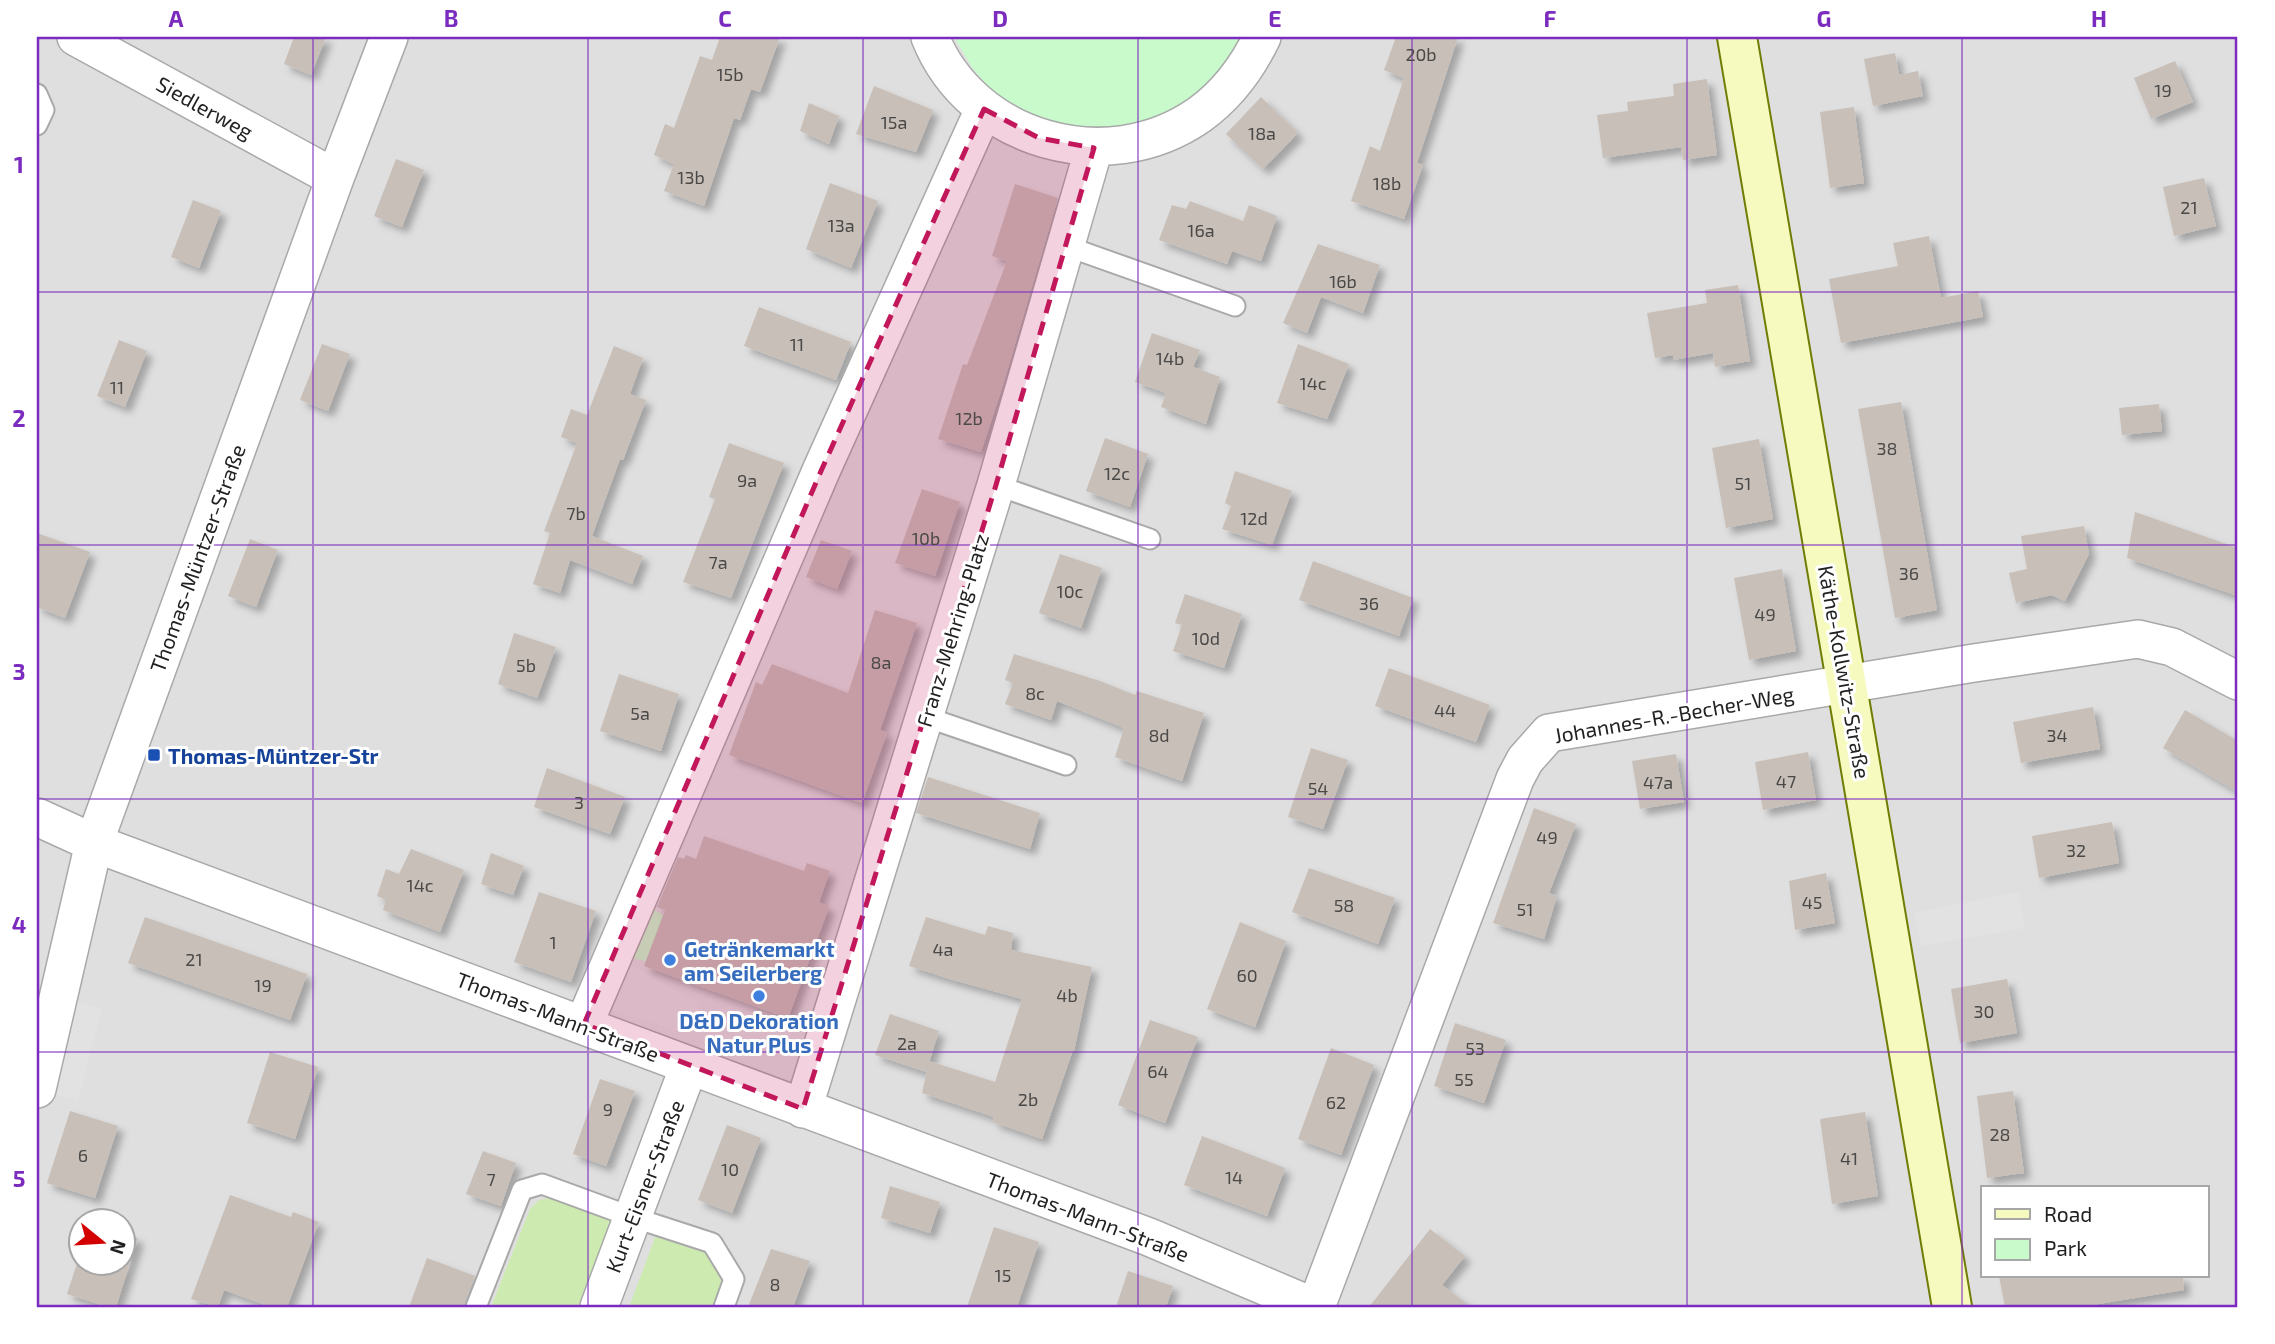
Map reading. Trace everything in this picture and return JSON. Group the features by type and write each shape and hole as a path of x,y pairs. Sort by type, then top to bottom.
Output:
{"street":[{"name":"Siedlerweg","path":"76,37 335,178"},
{"name":"Thomas-Müntzer-Straße","path":"37,1089 94,843 335,178 389,37"},
{"path":"930,37 943,64 955,80 984,109 1001,121 1059,144 1094,148 1142,141 1181,126 1199,115 1231,87 1262,37"},
{"name":"Käthe-Kollwitz-Straße","path":"1737,37 1952,1307"},
{"path":"584,1024 816,484 984,109"},
{"name":"Franz-Mehring-Platz","path":"803,1109 926,717 1094,148"},
{"name":"Johannes-R.-Becher-Weg","path":"1315,1307 1515,779 1525,760 1549,733 1848,683 2138,639 2172,647 2238,681"},
{"name":"Thomas-Mann-Straße","path":"37,817 94,843 1149,1237 1315,1307"},
{"name":"Kurt-Eisner-Straße","path":"599,1307 689,1066"}],"lane":[{"path":"37,94 44,110 37,125"},
{"path":"1066,246 1235,306"},
{"path":"996,485 1150,539"},
{"path":"926,717 1066,765"},
{"path":"476,1307 522,1190 541,1184 712,1243 734,1279 724,1307"}],"highlighted area":[{"path":"984,109 1039,138 1094,148 996,485 803,1109 584,1024 821,471"}],"shaded area":[{"path":"37,37 1731,37 1942,1307 37,1307"},
{"path":"1743,37 2238,37 2238,1307 1958,1307"},
{"path":"2018,892 2025,928 1921,946 1914,913"},
{"path":"624,961 699,1004 688,1034 606,1008"},
{"path":"77,1002 102,1009 78,1100 53,1094"}],"green space":[{"path":"954,37 1250,37 1241,53 1186,109 1111,132 1059,126 1011,105 990,89 973,69"},
{"path":"648,907 666,916 649,962 626,957"},
{"path":"556,1197 614,1219 581,1307 491,1307 530,1209 539,1200"},
{"path":"656,1235 699,1250 717,1264 721,1275 721,1289 716,1307 629,1307"}],"building":[{"path":"294,37 326,37 311,75 284,64"},
{"path":"720,37 780,37 760,92 751,89 740,120 734,118 704,206 664,191 674,164 654,155 665,124 674,128 700,56 712,60"},
{"path":"1396,37 1458,37 1417,163 1423,165 1404,219 1351,201 1370,146 1380,151 1404,78 1384,70"},
{"path":"1895,53 1899,75 1918,71 1923,96 1873,106 1864,59"},
{"path":"2175,61 2193,102 2151,119 2134,78"},
{"path":"1707,79 1717,155 1683,160 1681,147 1603,158 1597,115 1628,111 1627,102 1674,96 1673,84"},
{"path":"874,86 933,110 916,152 856,134"},
{"path":"1261,97 1298,133 1263,169 1226,134"},
{"path":"809,103 839,116 829,144 800,131"},
{"path":"1854,107 1864,183 1830,188 1820,112"},
{"path":"396,159 424,170 402,227 374,216"},
{"path":"2204,178 2216,226 2174,236 2163,187"},
{"path":"830,183 878,201 851,268 806,249"},
{"path":"1015,184 1058,198 981,452 938,439 963,364 967,365 1007,261 992,256"},
{"path":"193,200 221,211 199,268 171,257"},
{"path":"1190,201 1243,221 1249,205 1277,216 1261,261 1232,251 1227,264 1159,240 1172,205 1186,209"},
{"path":"1929,236 1941,298 1978,291 1983,317 1841,343 1829,279 1898,266 1893,243"},
{"path":"1318,244 1380,265 1363,313 1321,297 1307,333 1283,323"},
{"path":"1738,285 1750,361 1715,367 1713,353 1673,360 1673,355 1655,358 1647,313 1707,303 1705,290"},
{"path":"759,307 851,342 836,380 744,346"},
{"path":"1152,333 1200,350 1193,367 1220,377 1206,424 1161,407 1166,393 1135,382"},
{"path":"119,340 147,351 125,407 97,396"},
{"path":"322,344 350,354 328,411 300,400"},
{"path":"1298,344 1349,364 1327,419 1277,403"},
{"path":"614,346 643,358 630,394 646,400 623,460 620,459 592,536 643,556 632,584 570,560 560,593 533,584 550,533 544,531 577,443 561,437 571,409 587,415"},
{"path":"1901,402 1937,610 1895,618 1858,409"},
{"path":"2159,404 2162,431 2122,435 2119,408"},
{"path":"1105,438 1148,454 1130,507 1086,491"},
{"path":"1759,439 1773,519 1726,528 1712,448"},
{"path":"729,443 784,463 731,598 683,582 715,499 709,497"},
{"path":"1235,471 1292,491 1272,545 1222,529 1231,506 1225,503"},
{"path":"922,489 960,502 935,576 895,563"},
{"path":"2135,512 2238,548 2238,596 2127,558"},
{"path":"2084,526 2089,554 2065,601 2052,595 2016,603 2009,573 2027,569 2021,536"},
{"path":"37,533 90,552 65,618 37,607"},
{"path":"250,539 278,550 256,607 228,596"},
{"path":"821,540 852,551 837,589 806,577"},
{"path":"1060,554 1102,568 1081,628 1039,613"},
{"path":"1313,561 1413,598 1399,636 1299,600"},
{"path":"1782,569 1796,651 1749,660 1734,578"},
{"path":"1185,594 1242,614 1224,668 1173,651 1182,625 1175,623"},
{"path":"875,610 917,623 880,730 887,733 862,803 729,755 756,682 762,685 772,664 848,693"},
{"path":"514,633 556,647 537,698 498,684"},
{"path":"1014,654 1135,695 1137,691 1204,713 1182,781 1115,757 1124,728 1057,701 1051,720 1005,704 1013,683 1005,680"},
{"path":"1389,668 1490,705 1476,742 1375,706"},
{"path":"619,674 679,694 661,751 600,731"},
{"path":"2093,707 2100,749 2021,763 2013,722"},
{"path":"2185,710 2238,741 2238,792 2163,748"},
{"path":"1311,748 1348,760 1323,829 1288,817"},
{"path":"1808,752 1816,800 1763,810 1755,762"},
{"path":"1676,754 1684,802 1640,809 1632,761"},
{"path":"547,768 625,797 610,834 534,807"},
{"path":"928,777 1040,813 1030,849 916,813"},
{"path":"1534,808 1576,824 1549,893 1557,896 1544,939 1493,923"},
{"path":"2112,822 2119,863 2039,878 2032,836"},
{"path":"704,836 804,871 807,863 830,871 819,902 829,907 788,1018 644,966 665,910 657,907 678,857 684,859 686,855 696,859"},
{"path":"411,849 464,870 440,932 383,910 386,900 377,896 386,869 399,874"},
{"path":"491,853 524,866 513,895 481,884"},
{"path":"1309,868 1395,898 1378,944 1292,912"},
{"path":"1826,873 1835,923 1795,930 1789,881"},
{"path":"539,892 596,911 571,982 514,962"},
{"path":"145,917 307,974 290,1020 128,963"},
{"path":"926,917 985,935 988,926 1013,933 1011,950 1092,967 1074,1051 1042,1139 993,1122 994,1117 922,1093 929,1061 995,1082 1022,999 909,966"},
{"path":"1240,922 1286,941 1255,1027 1207,1009"},
{"path":"2007,979 2017,1033 1960,1043 1951,989"},
{"path":"890,1014 939,1031 926,1072 875,1055"},
{"path":"1150,1020 1198,1037 1165,1123 1118,1105"},
{"path":"1455,1023 1506,1040 1484,1103 1434,1086"},
{"path":"1331,1048 1374,1065 1341,1155 1298,1139"},
{"path":"270,1052 318,1067 295,1139 247,1123"},
{"path":"600,1079 635,1091 606,1166 573,1154"},
{"path":"2013,1091 2024,1173 1987,1178 1977,1096"},
{"path":"70,1111 118,1126 95,1198 47,1183"},
{"path":"1865,1112 1878,1196 1832,1204 1820,1119"},
{"path":"727,1125 761,1138 732,1213 698,1200"},
{"path":"1202,1136 1285,1168 1267,1216 1184,1185"},
{"path":"483,1151 516,1163 501,1206 466,1194"},
{"path":"890,1186 940,1202 930,1233 881,1218"},
{"path":"230,1195 291,1217 293,1212 319,1222 287,1307 271,1307 224,1290 218,1307 191,1299"},
{"path":"994,1227 1039,1242 1017,1307 967,1307"},
{"path":"1430,1229 1465,1256 1442,1285 1471,1307 1369,1307"},
{"path":"771,1249 810,1261 793,1307 748,1307"},
{"path":"427,1258 475,1276 464,1307 409,1307"},
{"path":"1128,1271 1173,1286 1166,1307 1116,1307"},
{"path":"72,1278 125,1278 116,1307 67,1294"},
{"path":"1999,1278 2183,1278 2184,1290 2080,1307 2005,1307"}],"place":[{"name":"Thomas-Müntzer-Str","path":"154,755"},
{"name":"Getränkemarkt am Seilerberg","path":"670,960"},
{"name":"D&D Dekoration Natur Plus","path":"759,996"}]}
